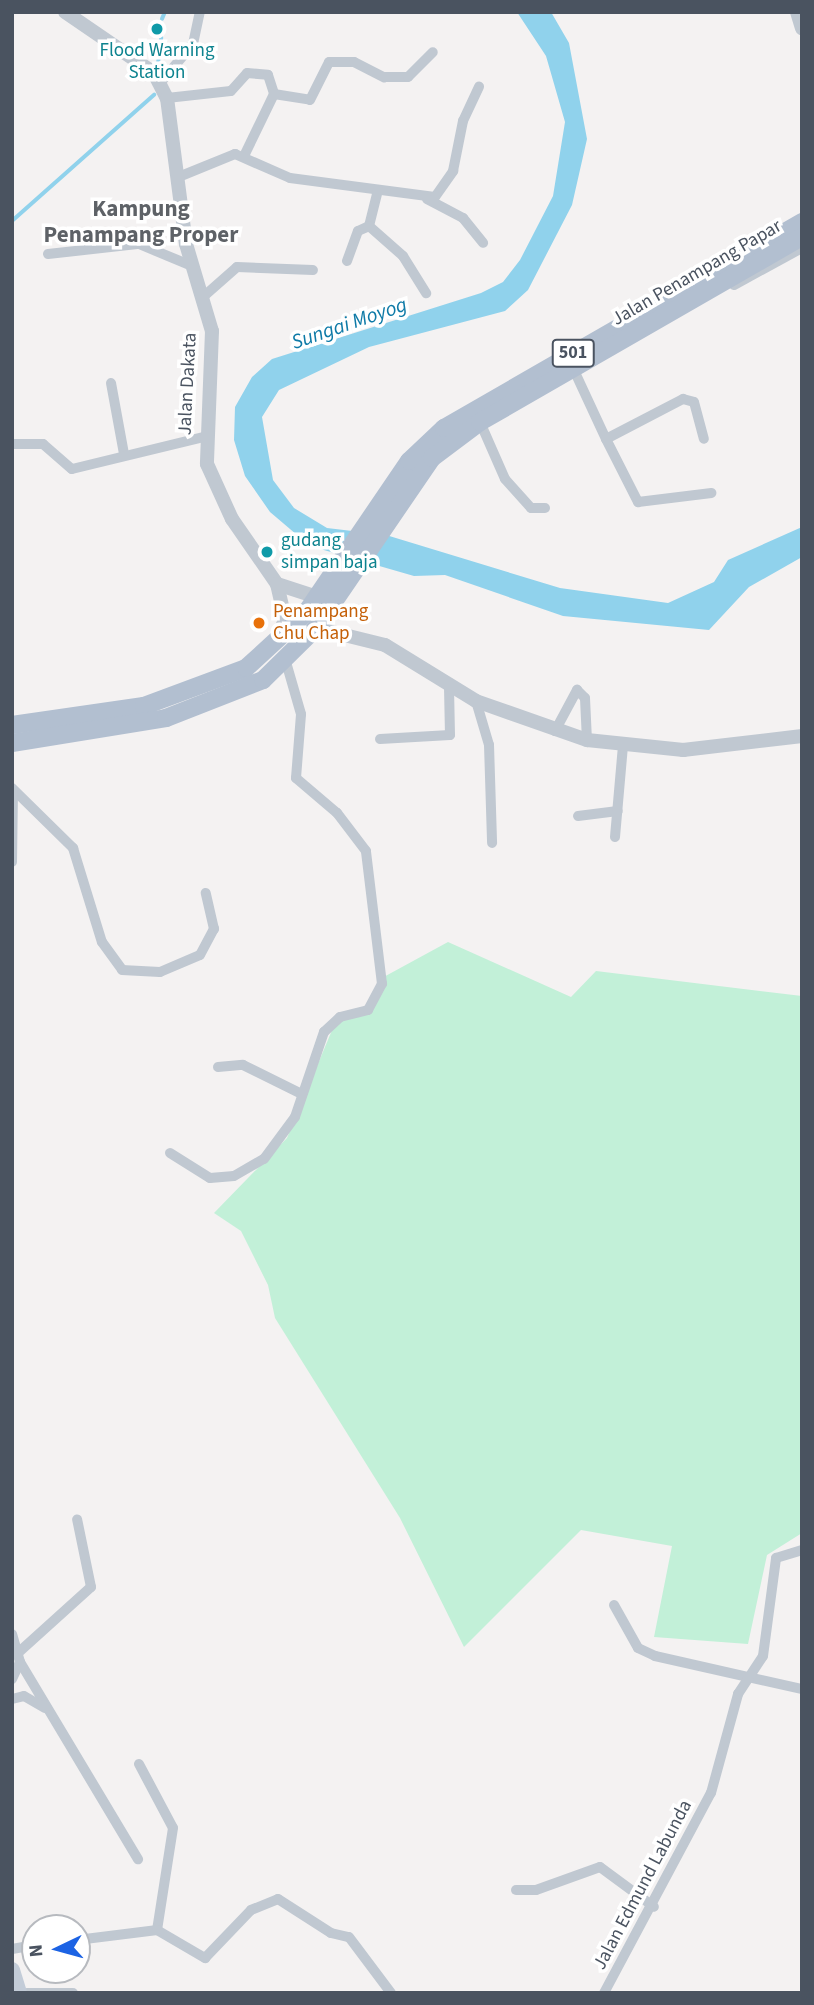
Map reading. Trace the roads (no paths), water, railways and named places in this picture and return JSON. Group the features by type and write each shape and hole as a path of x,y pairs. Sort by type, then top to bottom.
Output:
{"main road":[{"name":"Jalan Penampang Papar","path":"12,725 184,696 218,684 274,648 378,517 432,458 480,422 713,289 801,226"},
{"name":"Jalan Penampang Papar","path":"12,743 194,711 235,696 286,662 316,628 414,455 444,428 801,226"},
{"path":"12,1969 19,1993"}],"street":[{"path":"65,12 161,82 194,44 200,12"},
{"path":"797,12 802,29"},
{"path":"274,94 310,100 329,62 354,62 384,77 408,77 433,52"},
{"path":"167,98 236,89 254,72 268,75 274,94 244,156"},
{"name":"Jalan Dakata","path":"161,82 167,98 176,178 192,266 203,297 212,341 203,437 214,485 277,584 285,620 274,648"},
{"path":"427,199 448,183 479,86"},
{"path":"176,178 204,170 220,155 244,156 290,178 427,199 463,218 483,243"},
{"path":"369,226 378,190"},
{"path":"347,261 358,231 369,226"},
{"path":"369,226 403,256 426,293"},
{"path":"48,254 139,244 192,266"},
{"path":"713,289 732,286 802,248"},
{"path":"203,297 237,267 313,270"},
{"path":"573,368 638,502 712,493"},
{"path":"111,383 124,454"},
{"path":"606,439 683,400 694,402 704,439"},
{"path":"480,422 505,479 531,508 545,508"},
{"path":"12,444 43,444 72,469 124,454 203,437"},
{"path":"277,584 317,597"},
{"path":"316,628 385,645 449,687 476,701 587,740 623,746 683,750 802,736"},
{"path":"170,1153 202,1176 234,1176 280,1144 302,1094 324,1032 340,1017 373,1005 383,976 366,851 337,813 296,778 301,714 286,662"},
{"path":"380,739 450,735 449,687"},
{"path":"555,730 577,690 585,698 587,740"},
{"path":"476,701 489,745 492,843"},
{"path":"615,837 623,746"},
{"path":"12,862 13,790"},
{"path":"13,790 73,848 102,942 122,970 160,972 200,955 214,929 206,893"},
{"path":"578,816 618,811"},
{"path":"218,1068 243,1065 302,1094"},
{"path":"12,1679 20,1657 91,1587 77,1519"},
{"name":"Jalan Edmund Labunda","path":"604,1993 654,1908 711,1793 729,1716 752,1676 767,1634 771,1569 780,1554 802,1550"},
{"path":"614,1605 638,1648 802,1689"},
{"path":"12,1634 20,1657 47,1710 138,1859"},
{"path":"12,1699 24,1696 47,1710"},
{"path":"139,1764 173,1828 157,1930"},
{"path":"516,1890 536,1890 600,1867 654,1908"},
{"path":"91,1938 157,1930 205,1958 251,1910 278,1899 331,1933 349,1937 391,1993"},
{"path":"27,1993 73,1993"}],"water":[{"path":"517,12 551,12 569,43 587,139 572,205 528,290 505,311 369,347 279,390 262,417 273,480 294,508 327,528 386,535 560,588 668,603 714,582 728,560 802,527 802,557 749,587 709,630 563,616 445,575 414,576 310,546 270,512 245,476 234,440 235,407 252,377 272,359 481,293 503,282 520,260 553,196 565,122 546,56"}],"waterway":[{"path":"162,19 165,12"},
{"path":"158,64 161,38"},
{"path":"12,221 154,95"}],"place":[{"name":"Flood Warning Station","path":"157,29"},
{"name":"gudang simpan baja","path":"267,552"},
{"name":"Penampang Chu Chap","path":"259,623"}],"district":[{"name":"Kampung Penampang Proper","path":"141,222"}],"water label":[{"name":"Sungai Moyog","path":"349,323"}]}
